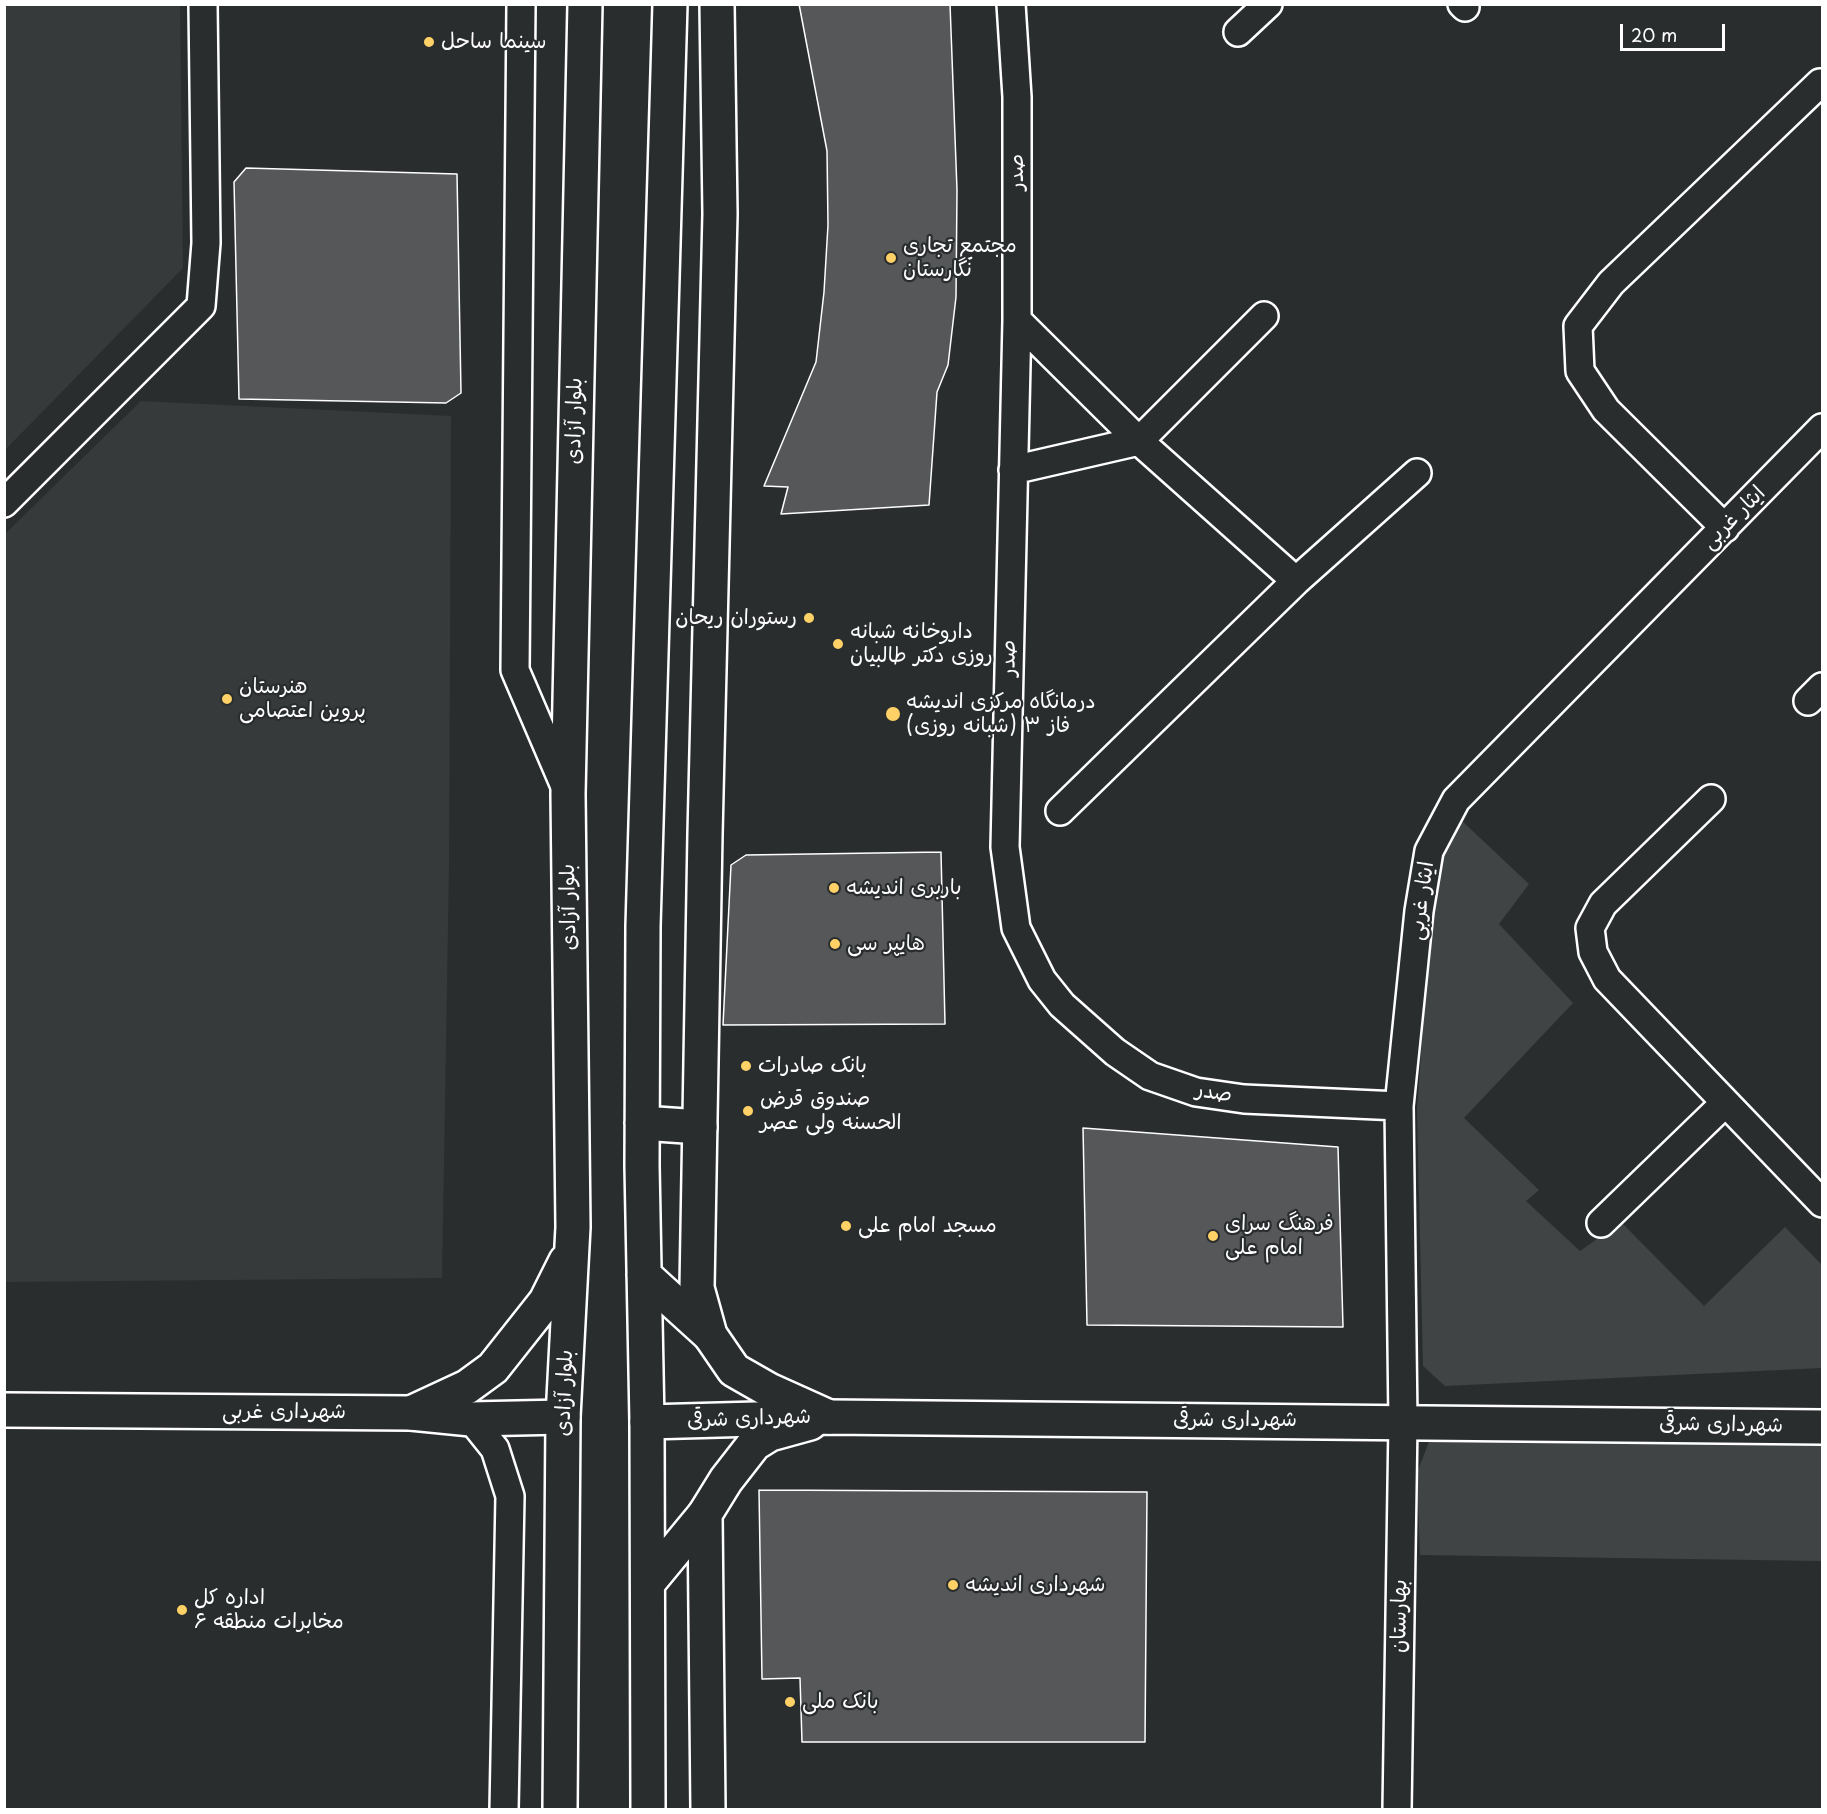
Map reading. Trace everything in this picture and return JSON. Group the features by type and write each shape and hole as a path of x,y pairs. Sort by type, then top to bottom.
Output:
{"main road":[{"name":"بلوار آزادی","path":"560,1809 563,1417 573,1227 568,794 585,4"},
{"path":"648,1809 647,1422 642,1123 643,926 670,4"},
{"path":"710,1335 698,1288 720,226 717,4"},
{"path":"642,1123 700,1127"},
{"path":"411,1413 467,1387 492,1368 546,1301 564,1269 573,1227"},
{"path":"644,1275 710,1335 734,1370 769,1390 829,1417"},
{"name":"شهرداری غربی","path":"4,1410 411,1413 471,1419 563,1417"},
{"path":"648,1583 705,1514 726,1480 754,1444 770,1434 829,1417"},
{"name":"شهرداری شرقی","path":"647,1422 829,1417 1822,1426"},
{"path":"705,1514 708,1809"}],"street":[{"path":"4,503 201,306 206,243 203,4"},
{"path":"522,4 515,670 568,794"},
{"name":"صدر","path":"1011,4 1017,97 1017,320 1005,847 1016,928 1042,980 1083,1026 1150,1076 1196,1092 1244,1099 1399,1106"},
{"path":"1238,32 1268,4"},
{"path":"1725,528 1606,410 1580,371 1578,326 1611,284 1820,83"},
{"path":"1013,470 1139,441 1264,316"},
{"path":"1017,320 1139,441 1296,581"},
{"name":"ایثار غربی","path":"1403,1422 1399,1106 1419,910 1429,851 1456,800 1820,435"},
{"path":"1060,811 1296,581 1417,473"},
{"path":"1711,799 1603,904 1590,928 1593,952 1606,979 1822,1203"},
{"path":"1600,1223 1725,1103"},
{"path":"471,1419 495,1449 510,1496 504,1809"},
{"name":"بهارستان","path":"1397,1809 1403,1422"}],"shaded area":[{"path":"5,4 180,5 183,268 5,450"},
{"path":"141,401 451,416 449,866 442,1278 5,1282 5,534"},
{"path":"1461,820 1529,884 1499,924 1573,1003 1464,1118 1539,1190 1526,1201 1580,1251 1621,1222 1704,1306 1785,1227 1822,1265 1822,1368 1445,1386 1423,1366 1417,1109 1432,907 1445,845"},
{"path":"1430,1439 1822,1444 1822,1561 1420,1555 1417,1473"}],"building":[{"name":"مجتمع تجاری نگارستان","path":"799,4 950,4 957,190 956,297 948,365 937,392 929,505 781,514 788,487 764,486 816,362 824,292 828,225 827,151"},
{"path":"246,168 457,174 461,393 446,403 239,399 234,182"},
{"name":"هایپر سی","path":"941,852 945,1024 723,1025 731,865 746,855"},
{"name":"فرهنگ سرای امام علی","path":"1083,1128 1338,1147 1343,1327 1087,1325"},
{"name":"شهرداری اندیشه","path":"759,1490 1147,1492 1145,1742 802,1742 800,1678 762,1679"}],"place":[{"name":"سینما ساحل","path":"429,42"},
{"name":"مجتمع تجاری نگارستان","path":"891,258"},
{"name":"رستوران ریحان","path":"809,618"},
{"name":"داروخانه شبانه روزی دکتر طالبیان","path":"838,644"},
{"name":"هنرستان پروین اعتصامی","path":"227,699"},
{"name":"درمانگاه مرکزی اندیشه فاز ۳ (شبانه روزی)","path":"893,714"},
{"name":"باربری اندیشه","path":"834,888"},
{"name":"هایپر سی","path":"835,944"},
{"name":"بانک صادرات","path":"746,1066"},
{"name":"صندوق قرض الحسنه ولی عصر","path":"748,1111"},
{"name":"مسجد امام علی","path":"846,1226"},
{"name":"فرهنگ سرای امام علی","path":"1213,1236"},
{"name":"شهرداری اندیشه","path":"953,1585"},
{"name":"اداره کل مخابرات منطقه ۶","path":"182,1610"},
{"name":"بانک ملی","path":"790,1702"}]}
